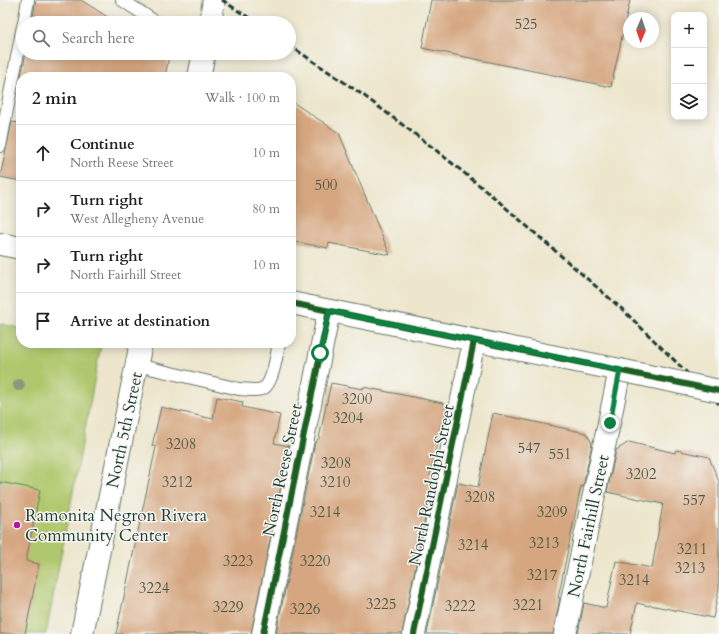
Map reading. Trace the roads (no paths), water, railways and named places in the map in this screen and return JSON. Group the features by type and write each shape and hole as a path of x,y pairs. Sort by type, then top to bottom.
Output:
{"street":[{"path":"211,16 214,0"},
{"path":"200,72 203,60"},
{"path":"0,244 16,247"},
{"path":"296,304 719,391"},
{"name":"North Reese Street","path":"263,634 329,311"},
{"name":"North Randolph Street","path":"414,634 474,341"},
{"name":"North 5th Street","path":"82,634 141,348"},
{"name":"North Fairhill Street","path":"565,634 620,370"}],"lane":[{"path":"25,16 28,0"},
{"path":"122,0 146,16"},
{"path":"0,146 16,60"},
{"path":"137,365 239,389 256,390 265,387 270,380 278,348"}],"railway":[{"path":"222,0 246,16"},
{"path":"296,50 363,95 432,147 489,193 623,310 719,404"}],"place":[{"name":"Ramonita Negron Rivera Community Center","path":"17,525"}]}
